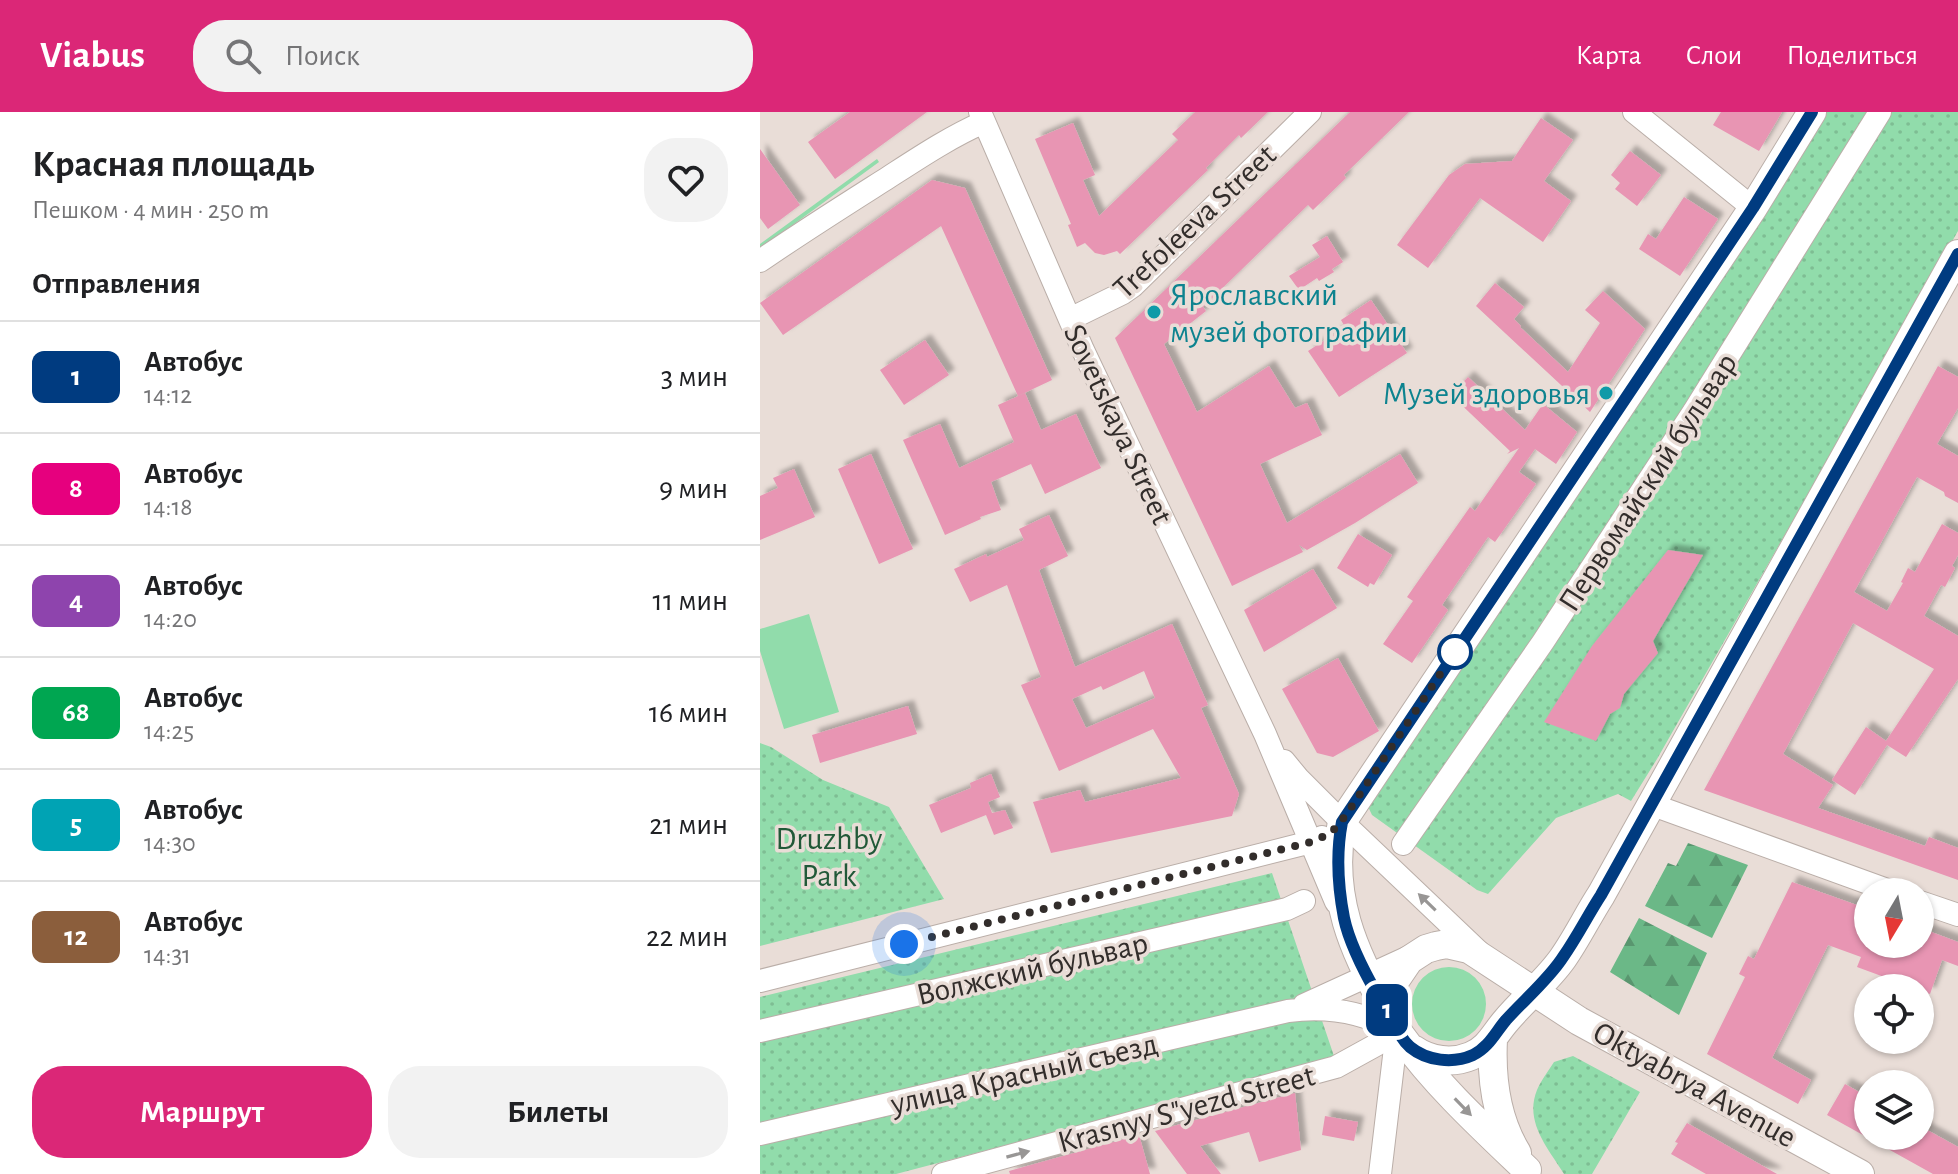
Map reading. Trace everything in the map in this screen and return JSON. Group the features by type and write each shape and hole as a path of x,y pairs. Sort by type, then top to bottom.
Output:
{"main road":[{"path":"1528,1172 1439,1082 1399,1031 1368,977 1345,922 1338,849 1342,822 1753,208 1812,112"},
{"path":"1528,1172 1513,1147 1494,1088 1498,1031 1506,997 1497,972 1486,959 1469,949 1447,944 1416,954 1403,966 1394,982 1390,1000 1399,1031 1427,1057 1449,1060 1472,1055 1484,1048 1498,1031 1533,991 1562,959 1601,895 1958,254"},
{"name":"Oktyabrya Avenue","path":"1486,959 1579,1021 1856,1173"},
{"path":"1562,959 1559,983 1563,999 1579,1021"},
{"path":"1498,1031 1531,1019 1579,1021"}],"street":[{"name":"Trefoleeva Street","path":"1070,319 1133,286 1310,112"},
{"path":"1634,112 1753,208"},
{"name":"Первомайский бульвар","path":"1403,844 1543,642 1694,411 1880,112"},
{"name":"Sovetskaya Street","path":"982,117 1070,319 1265,734 1345,922"},
{"path":"760,261 982,117"},
{"name":"Sovetskaya Street","path":"1265,734 1298,778 1486,959"},
{"path":"1650,804 1854,878"},
{"path":"760,981 1311,842 1331,833 1342,822"},
{"name":"Волжский бульвар","path":"760,1031 1287,909 1304,901"},
{"path":"1934,907 1958,915"},
{"path":"1288,1011 1416,954"},
{"path":"1288,1011 1309,1008 1340,1011 1370,1018 1399,1031 1380,1174"},
{"name":"улица Красный съезд","path":"760,1134 1288,1011"},
{"name":"Krasnyy S\"yezd Street","path":"943,1174 1336,1067 1399,1031"}],"green space":[{"path":"1816,112 1958,112 1958,231 1631,801 1618,794 1556,818 1488,894 1477,890 1372,815 1363,796"},
{"path":"877,159 879,162 760,249 760,244"},
{"path":"809,614 839,712 784,729 760,651 760,629"},
{"name":"Druzhby Park","path":"760,743 823,780 889,807 944,899 760,946"},
{"path":"1688,843 1748,865 1712,938 1645,906 1668,863 1676,866"},
{"path":"1272,873 1335,1059 896,1174 760,1174 760,997"},
{"path":"1639,918 1707,953 1679,1015 1610,972"},
{"path":"1449,967 1470,973 1480,983 1486,1004 1480,1025 1470,1035 1449,1041 1428,1035 1418,1025 1412,1004 1418,983 1428,973"},
{"path":"1573,1056 1640,1092 1592,1174 1564,1174 1545,1144 1533,1113 1537,1090 1554,1062"}],"building":[{"path":"850,112 927,112 835,179 808,142"},
{"path":"1195,112 1268,112 1241,138 1239,135 1206,168 1208,170 1120,254 1117,251 1104,255 1095,253 1085,243 1077,247 1068,225 1071,224 1035,139 1073,123 1095,175 1083,180 1099,216 1178,140 1172,134"},
{"path":"1350,112 1409,112 1313,210 1308,205 1203,307 1206,311 1164,344 1197,412 1269,366 1295,408 1307,403 1322,435 1260,464 1287,523 1400,454 1418,483 1307,550 1299,545 1303,552 1232,586 1115,338"},
{"path":"1721,112 1782,112 1759,151 1713,125"},
{"path":"1541,118 1573,140 1544,181 1571,201 1543,242 1480,198 1428,268 1397,245 1449,175 1465,164 1512,161"},
{"path":"760,149 800,205 768,229 760,218"},
{"path":"1630,151 1661,175 1637,206 1615,189 1620,183 1611,175"},
{"path":"932,180 965,188 1052,380 1018,396 941,226 783,335 760,303"},
{"path":"1684,197 1718,219 1680,276 1639,249 1648,234 1656,239"},
{"path":"1327,236 1343,262 1332,269 1334,272 1319,281 1317,278 1299,290 1289,276 1320,257 1312,245"},
{"path":"1495,283 1524,307 1514,319 1520,327 1568,372 1600,323 1585,310 1603,291 1645,329 1590,412 1476,306"},
{"path":"1371,300 1407,353 1339,397 1308,351 1345,327 1341,320"},
{"path":"925,340 949,375 904,405 880,370"},
{"path":"1938,366 1958,377 1958,408 1937,444 1958,456 1958,503 1917,477 1854,592 1887,611 1908,568 1915,572 1942,524 1958,533 1958,555 1952,566 1955,568 1945,587 1941,585 1924,616 1958,636 1958,679 1906,757 1887,745 1855,795 1832,780 1866,727 1886,741 1934,669 1853,623 1783,754 1833,785 1818,808 1925,846 1929,837 1958,848 1958,880 1704,790"},
{"path":"1468,377 1525,430 1543,404 1577,432 1556,464 1535,449 1519,472 1536,484 1495,542 1488,537 1442,605 1448,610 1412,663 1383,644 1413,601 1407,597 1470,507 1475,511 1519,448 1507,454 1510,451 1451,395"},
{"path":"1025,393 1041,430 1076,414 1101,468 1045,494 1031,464 991,482 1001,510 945,535 903,440 940,424 959,468 1014,442 998,405"},
{"path":"871,454 913,549 879,564 838,469"},
{"path":"794,469 815,517 760,540 760,496 778,488 773,478"},
{"path":"1049,515 1068,556 1039,570 1075,667 1172,624 1208,705 1201,708 1239,794 1232,816 1051,853 1033,802 1080,790 1085,802 1181,778 1153,729 1059,771 1021,685 1041,677 1007,585 970,602 954,569 1024,540 1019,529","holes":["1144,671 1155,698 1086,728 1072,699 1101,686 1103,690"]},
{"path":"1358,534 1392,555 1374,585 1370,583 1368,587 1337,568"},
{"path":"1668,550 1703,555 1653,641 1658,653 1624,694 1620,708 1610,714 1596,741 1544,722 1592,646"},
{"path":"1313,569 1337,608 1264,652 1244,610"},
{"path":"1338,658 1379,731 1333,757 1317,753 1282,689"},
{"path":"908,706 917,734 820,763 812,735"},
{"path":"991,774 1000,797 988,802 992,813 1005,810 1013,828 994,835 986,815 941,833 929,805 971,788 970,783"},
{"path":"1792,882 1854,904 1854,954 1828,945 1772,1058 1811,1080 1798,1104 1707,1054 1745,977 1739,974 1748,956 1754,959"},
{"path":"1934,933 1958,942 1958,966 1942,960 1934,983 1934,974 1876,974 1857,967 1861,958 1934,958"},
{"path":"1845,1084 1854,1089 1854,1130 1827,1115"},
{"path":"1295,1093 1301,1150 1259,1162 1249,1132 1200,1146 1221,1174 1187,1174 1155,1131"},
{"path":"1325,1116 1358,1122 1354,1141 1322,1135"},
{"path":"1687,1123 1777,1174 1706,1174 1671,1154"},
{"path":"1934,1134 1958,1147 1958,1174 1933,1174 1890,1150 1934,1150"},
{"path":"1139,1135 1150,1174 1010,1174 1009,1171"}],"bus line":[{"name":"1","path":"1812,112 1753,208 1342,822 1338,849 1345,922 1368,977 1397,1031 1409,1046 1438,1060 1472,1055 1493,1039 1562,959 1601,895 1958,254"}],"place":[{"name":"Ярославский музей фотографии","path":"1154,312"},
{"name":"Музей здоровья","path":"1606,393"}],"route":[{"path":"904,944 1311,842 1331,833 1342,822 1457,649 1455,652"}]}
